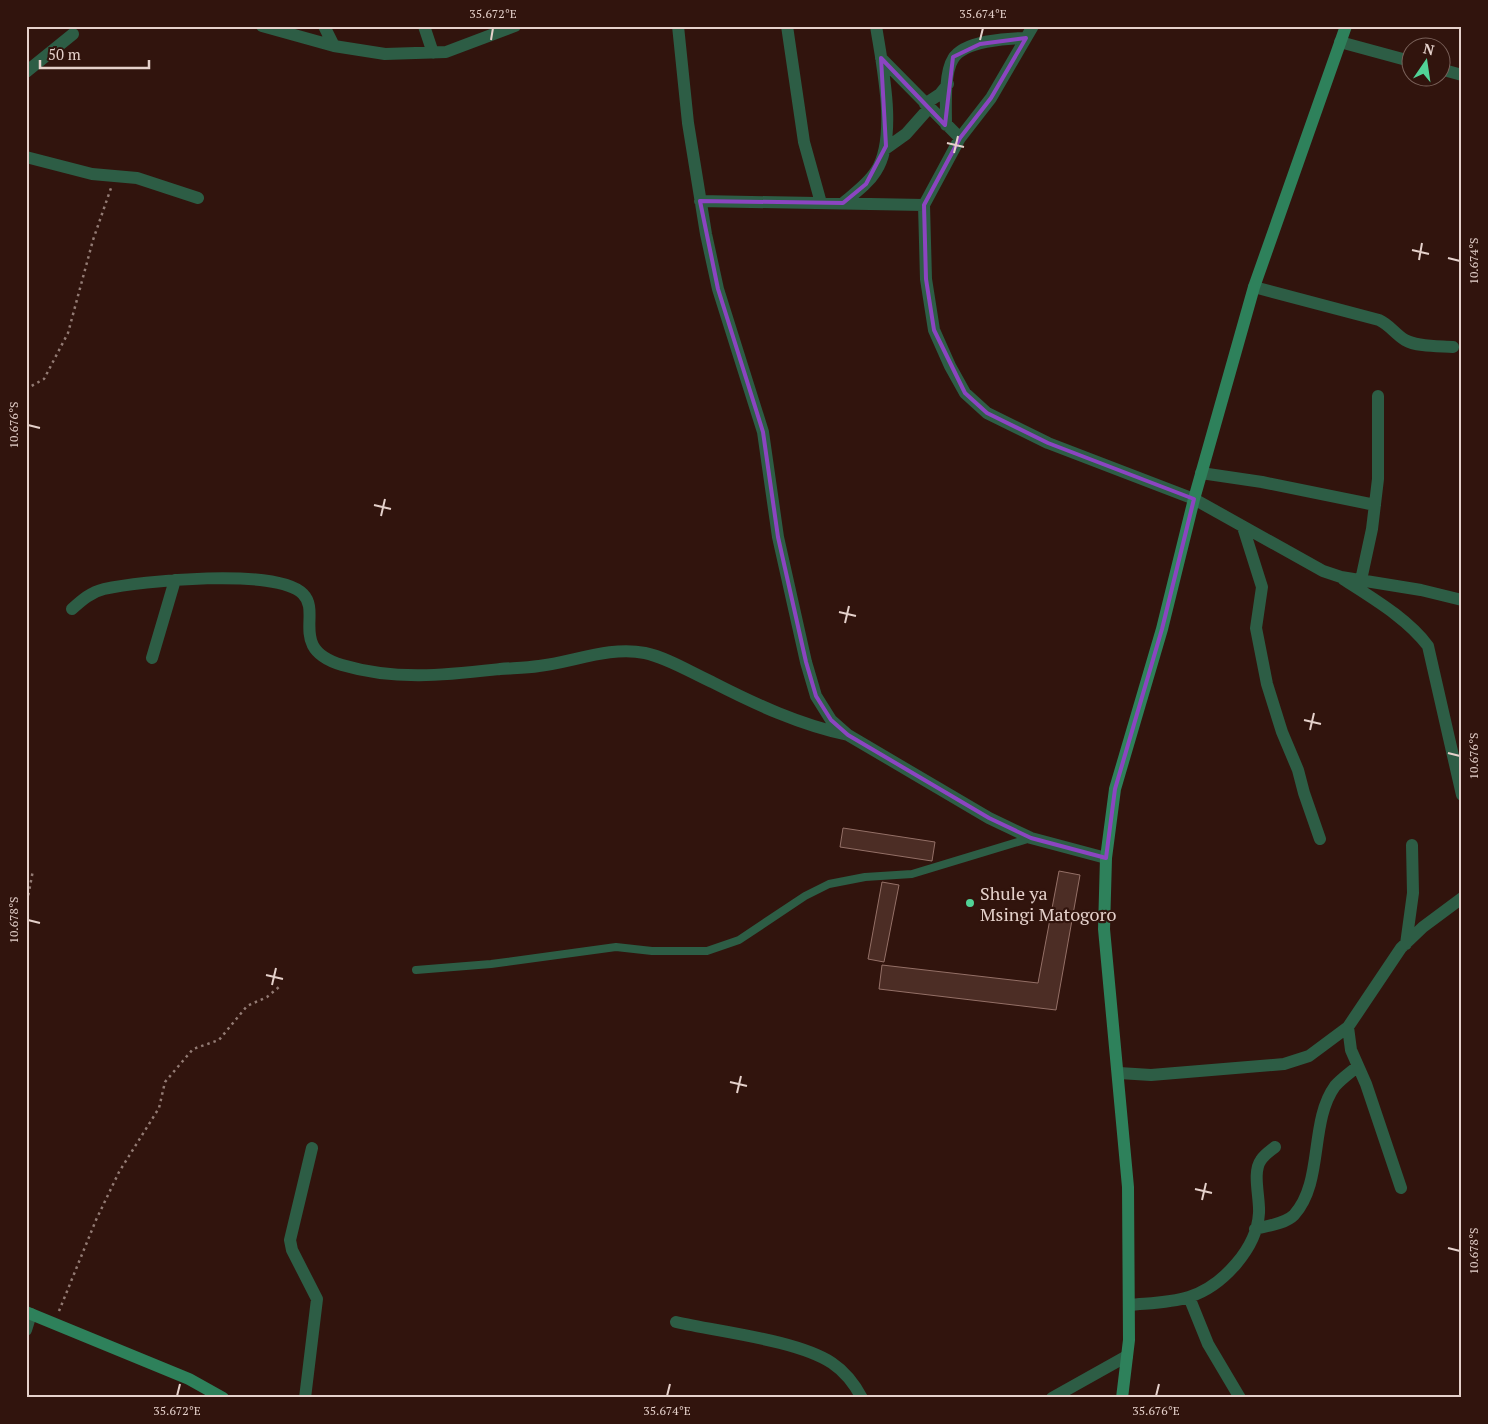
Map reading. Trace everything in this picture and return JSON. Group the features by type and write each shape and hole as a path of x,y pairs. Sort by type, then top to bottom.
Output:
{"street":[{"path":"262,26 334,46 386,54 433,54 446,52 515,26"},
{"path":"324,26 334,46"},
{"path":"424,26 433,54"},
{"path":"678,26 688,123 700,201 718,289 763,432 778,537 806,662 816,696 831,720 848,735 989,818 1031,838 1106,858"},
{"path":"787,26 804,142 821,203"},
{"path":"843,203 866,184 877,170 885,148 886,116 876,26"},
{"path":"1033,26 991,98 960,138 924,205 926,280 934,330 965,393 987,413 1048,443 1194,499 1310,565 1341,577 1421,590 1462,600"},
{"path":"1122,1398 1127,1356 1129,1305 1128,1187 1119,1073 1104,929 1106,858 1115,789 1162,629 1194,499 1254,287 1316,116 1346,26"},
{"path":"26,72 73,34"},
{"path":"946,125 949,66 953,57 960,52 993,41 1026,38"},
{"path":"1340,42 1400,58"},
{"path":"881,58 960,138"},
{"path":"885,148 906,134 927,106 948,84"},
{"path":"26,157 92,174 137,178 198,198"},
{"path":"700,201 924,205"},
{"path":"1254,287 1379,320 1389,324 1402,339 1410,342 1453,347"},
{"path":"1361,580 1378,479 1378,396"},
{"path":"1201,473 1262,482 1375,505"},
{"path":"1243,527 1262,587 1256,628 1267,684 1320,838"},
{"path":"1341,577 1398,617 1420,636 1428,646 1462,795"},
{"path":"72,609 86,596 103,589 175,580 241,579 291,586 304,594 308,606 310,639 319,654 342,665 419,677 539,666 611,652 645,653 683,667 712,683 817,728 848,735"},
{"path":"152,658 175,580"},
{"path":"1406,944 1413,893 1412,845"},
{"path":"1119,1073 1151,1075 1284,1064 1309,1056 1348,1027 1363,1007 1376,983 1406,944 1440,913 1462,898"},
{"path":"1348,1027 1351,1050 1401,1188"},
{"path":"1255,1229 1282,1222 1294,1215 1304,1199 1312,1176 1318,1134 1328,1100 1336,1086 1358,1066"},
{"path":"1129,1305 1189,1297 1206,1289 1229,1271 1244,1254 1255,1229 1259,1215 1257,1168 1261,1159 1275,1147"},
{"path":"305,1398 317,1299 292,1250 290,1240 291,1227 312,1148"},
{"path":"1189,1297 1208,1344 1240,1398"},
{"path":"26,1330 28,1313 190,1379 223,1398"},
{"path":"676,1322 771,1341 810,1352 833,1363 848,1377 862,1398"},
{"path":"1052,1398 1127,1356"}],"lane":[{"path":"416,970 491,964 616,947 652,951 707,951 739,940 805,896 829,884 865,877 912,874 1031,838"}],"path":[{"path":"26,389 44,379 68,333 93,240 116,175"},
{"path":"26,908 33,870"},
{"path":"54,1324 96,1220 119,1172 159,1108 165,1082 193,1050 219,1040 247,1006 267,997 279,987"}],"highlighted area":[{"path":"1026,38 991,98 960,138 924,205 926,279 934,330 965,393 987,413 1048,443 1194,499 1162,629 1115,789 1106,858 1031,838 989,818 848,735 831,720 816,696 806,662 778,537 763,432 718,289 700,201 843,203 866,184 886,146 881,58 945,125 953,57 980,44"}],"building":[{"path":"843,828 935,842 932,861 840,847"},
{"path":"1059,871 1080,875 1056,1010 879,989 882,965 1038,983"},
{"path":"882,882 899,885 884,962 868,959"}],"place":[{"name":"Shule ya Msingi Matogoro","path":"970,903"}]}
